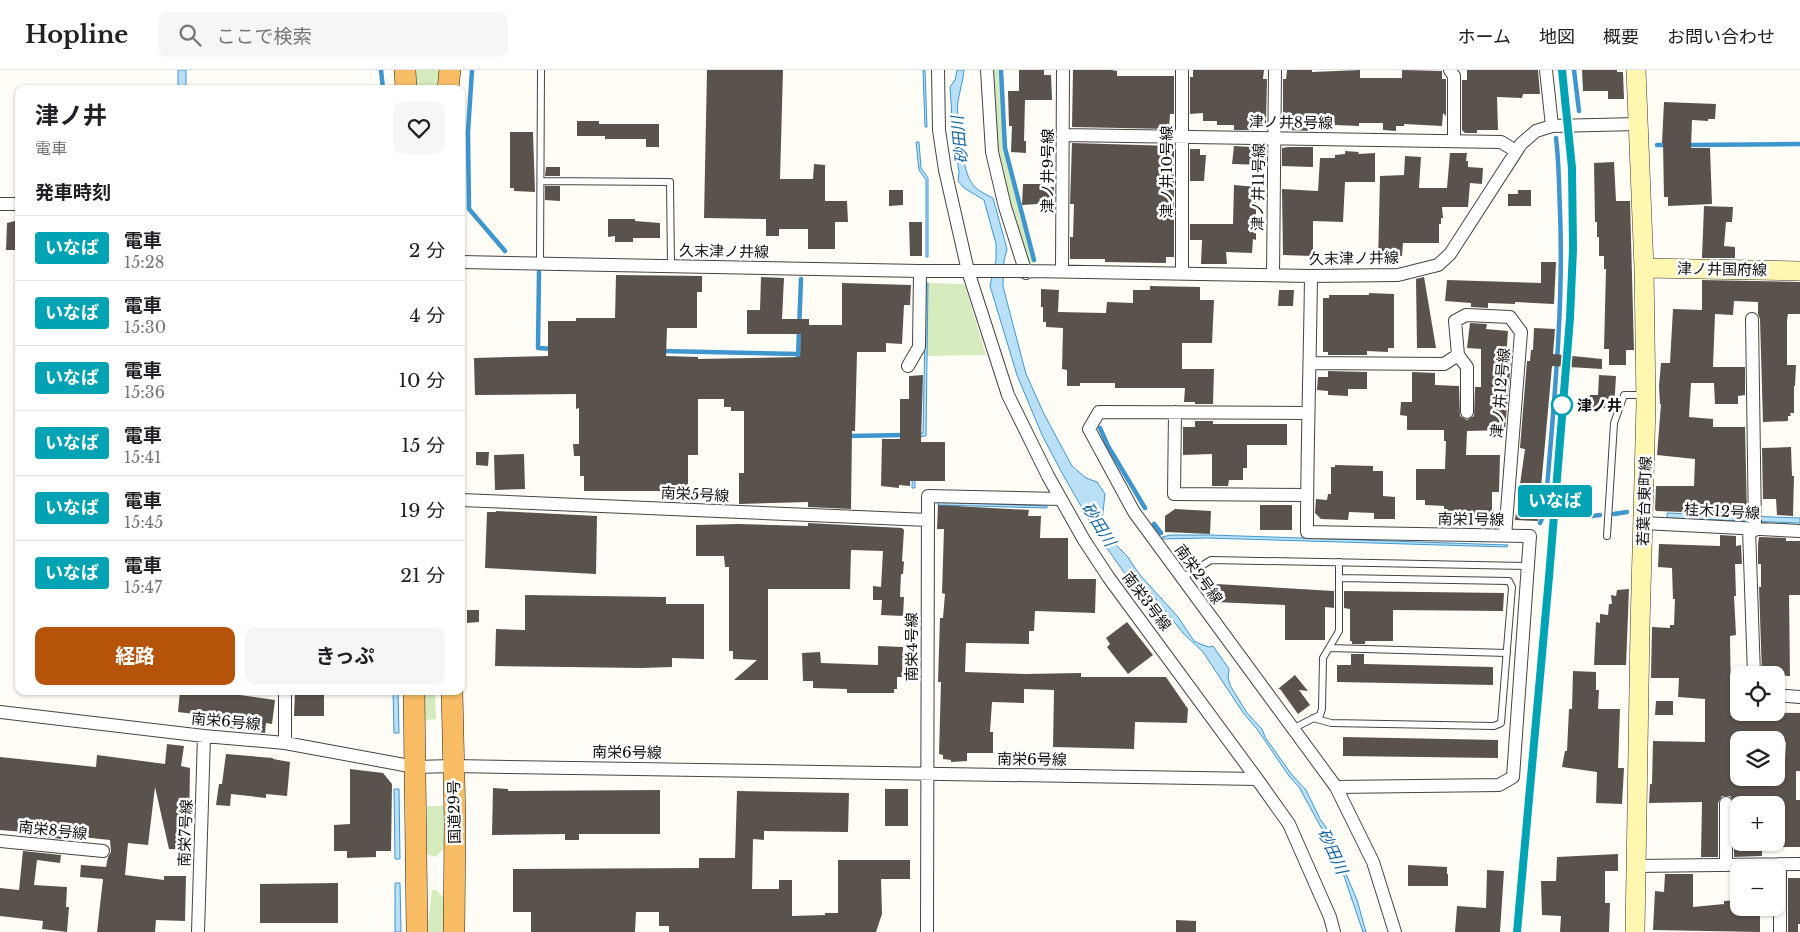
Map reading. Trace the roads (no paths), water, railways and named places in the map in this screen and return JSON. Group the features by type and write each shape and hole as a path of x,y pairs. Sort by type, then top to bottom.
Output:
{"highway":[{"path":"404,70 406,85"},
{"path":"448,85 450,70"},
{"path":"414,695 417,932"},
{"name":"国道29号","path":"452,695 455,821 454,932"}],"main road":[{"name":"若葉台東町線","path":"1635,932 1646,395 1644,268 1636,70"},
{"name":"津ノ井国府線","path":"1644,268 1800,270"}],"street":[{"name":"南栄3号線","path":"938,70 939,130 945,170 968,271 1008,394 1084,540 1109,578 1288,824 1330,917 1334,932"},
{"path":"988,70 992,152 1005,207 1028,272"},
{"name":"津ノ井9号線","path":"1062,271 1063,70"},
{"name":"津ノ井10号線","path":"1182,70 1182,274"},
{"name":"津ノ井11号線","path":"1273,275 1274,70"},
{"path":"1450,70 1454,76 1454,141"},
{"path":"1546,70 1552,126"},
{"name":"久末津ノ井線","path":"465,262 920,271 1062,271 1311,276 1398,275 1438,265 1455,248 1516,151 1536,131 1552,126 1638,124"},
{"name":"津ノ井8号線","path":"1063,135 1501,142 1516,151"},
{"path":"0,204 15,204"},
{"path":"908,366 919,347 920,271"},
{"name":"南栄1号線","path":"1311,276 1310,363 1307,413 1307,532 1530,536 1512,777 1499,785 1336,787"},
{"name":"津ノ井12号線","path":"1458,355 1455,321 1466,315 1510,317 1521,332 1505,536"},
{"path":"1752,319 1754,666"},
{"path":"1310,363 1444,364 1458,355 1467,367 1467,412"},
{"name":"南栄2号線","path":"1307,413 1099,412 1089,429 1134,512 1336,787 1373,862 1395,932"},
{"path":"1175,412 1174,494 1307,495"},
{"name":"南栄4号線","path":"927,932 928,496 1061,499"},
{"name":"南栄5号線","path":"465,500 928,520"},
{"name":"桂木12号線","path":"1643,524 1800,531"},
{"path":"285,695 285,743"},
{"path":"1785,696 1800,697"},
{"name":"南栄6号線","path":"0,712 204,736 285,743 415,767 453,766 1257,779"},
{"name":"南栄7号線","path":"198,932 204,736"},
{"path":"1726,803 1726,865"},
{"name":"南栄8号線","path":"0,841 103,851"},
{"path":"1785,864 1800,864"},
{"path":"1637,866 1730,865"},
{"path":"1780,916 1780,932"}],"lane":[{"path":"540,264 542,70"},
{"path":"541,181 670,182 671,266"},
{"path":"1607,536 1614,423 1624,395 1646,395"},
{"path":"1182,578 1211,560 1528,566"},
{"path":"1292,729 1320,715 1322,708 1324,658 1339,631 1339,562"},
{"path":"1313,718 1331,723 1494,726 1501,724 1512,587 1509,581 1339,578"},
{"path":"1330,648 1507,653"}],"water":[{"path":"178,70 186,70 186,85 178,85"},
{"path":"923,70 925,70 927,127 925,127"},
{"name":"砂田川","path":"957,70 964,70 958,109 960,143 965,166 973,185 981,192 993,198 1007,249 1004,261 1003,286 1026,374 1044,414 1072,466 1086,478 1097,482 1105,494 1102,521 1105,531 1111,540 1127,556 1140,575 1178,617 1194,641 1209,647 1213,646 1229,669 1228,678 1231,687 1247,713 1262,729 1265,737 1292,775 1306,790 1327,829 1357,900 1366,932 1363,932 1343,873 1329,842 1299,787 1244,714 1203,652 1183,633 1152,594 1141,586 1132,584 1095,531 1042,435 1017,375 990,286 996,260 996,244 984,200 964,188 958,181 959,172 953,133 950,87 955,80"},
{"path":"916,142 919,142 921,168 928,178 928,257 926,257 926,180 919,170"},
{"path":"926,283 928,283 926,436 915,437 915,488 912,488 913,434 923,433"},
{"path":"938,502 1047,506 1047,508 938,505"},
{"path":"1667,513 1800,518 1800,523 1667,518"},
{"path":"1171,535 1508,545 1507,547 1207,538 1163,539 1162,537"},
{"path":"393,695 398,695 399,733 394,733"},
{"path":"394,789 399,789 400,859 395,859"},
{"path":"395,883 400,883 401,932 395,932"}],"waterway":[{"path":"381,70 383,85"},
{"path":"472,70 468,132 469,209 505,251"},
{"path":"1001,70 1005,148 1034,260"},
{"path":"1574,70 1579,111"},
{"path":"1540,523 1545,512 1559,324 1561,249 1556,138"},
{"path":"1686,145 1800,144"},
{"path":"1657,145 1668,145"},
{"path":"539,272 538,348 554,349"},
{"path":"798,357 801,279"},
{"path":"662,351 798,354"},
{"path":"1100,428 1108,446 1145,508"},
{"path":"848,436 905,435"},
{"path":"1614,514 1627,512"},
{"path":"1592,516 1600,515"},
{"path":"1154,524 1161,533"}],"railway":[{"path":"1518,932 1570,318 1573,249 1572,168 1562,70"}],"train":[{"name":"いなば","path":"1517,932 1570,318 1573,249 1572,168 1562,70"}],"place":[{"name":"津ノ井","path":"1562,405"}]}
